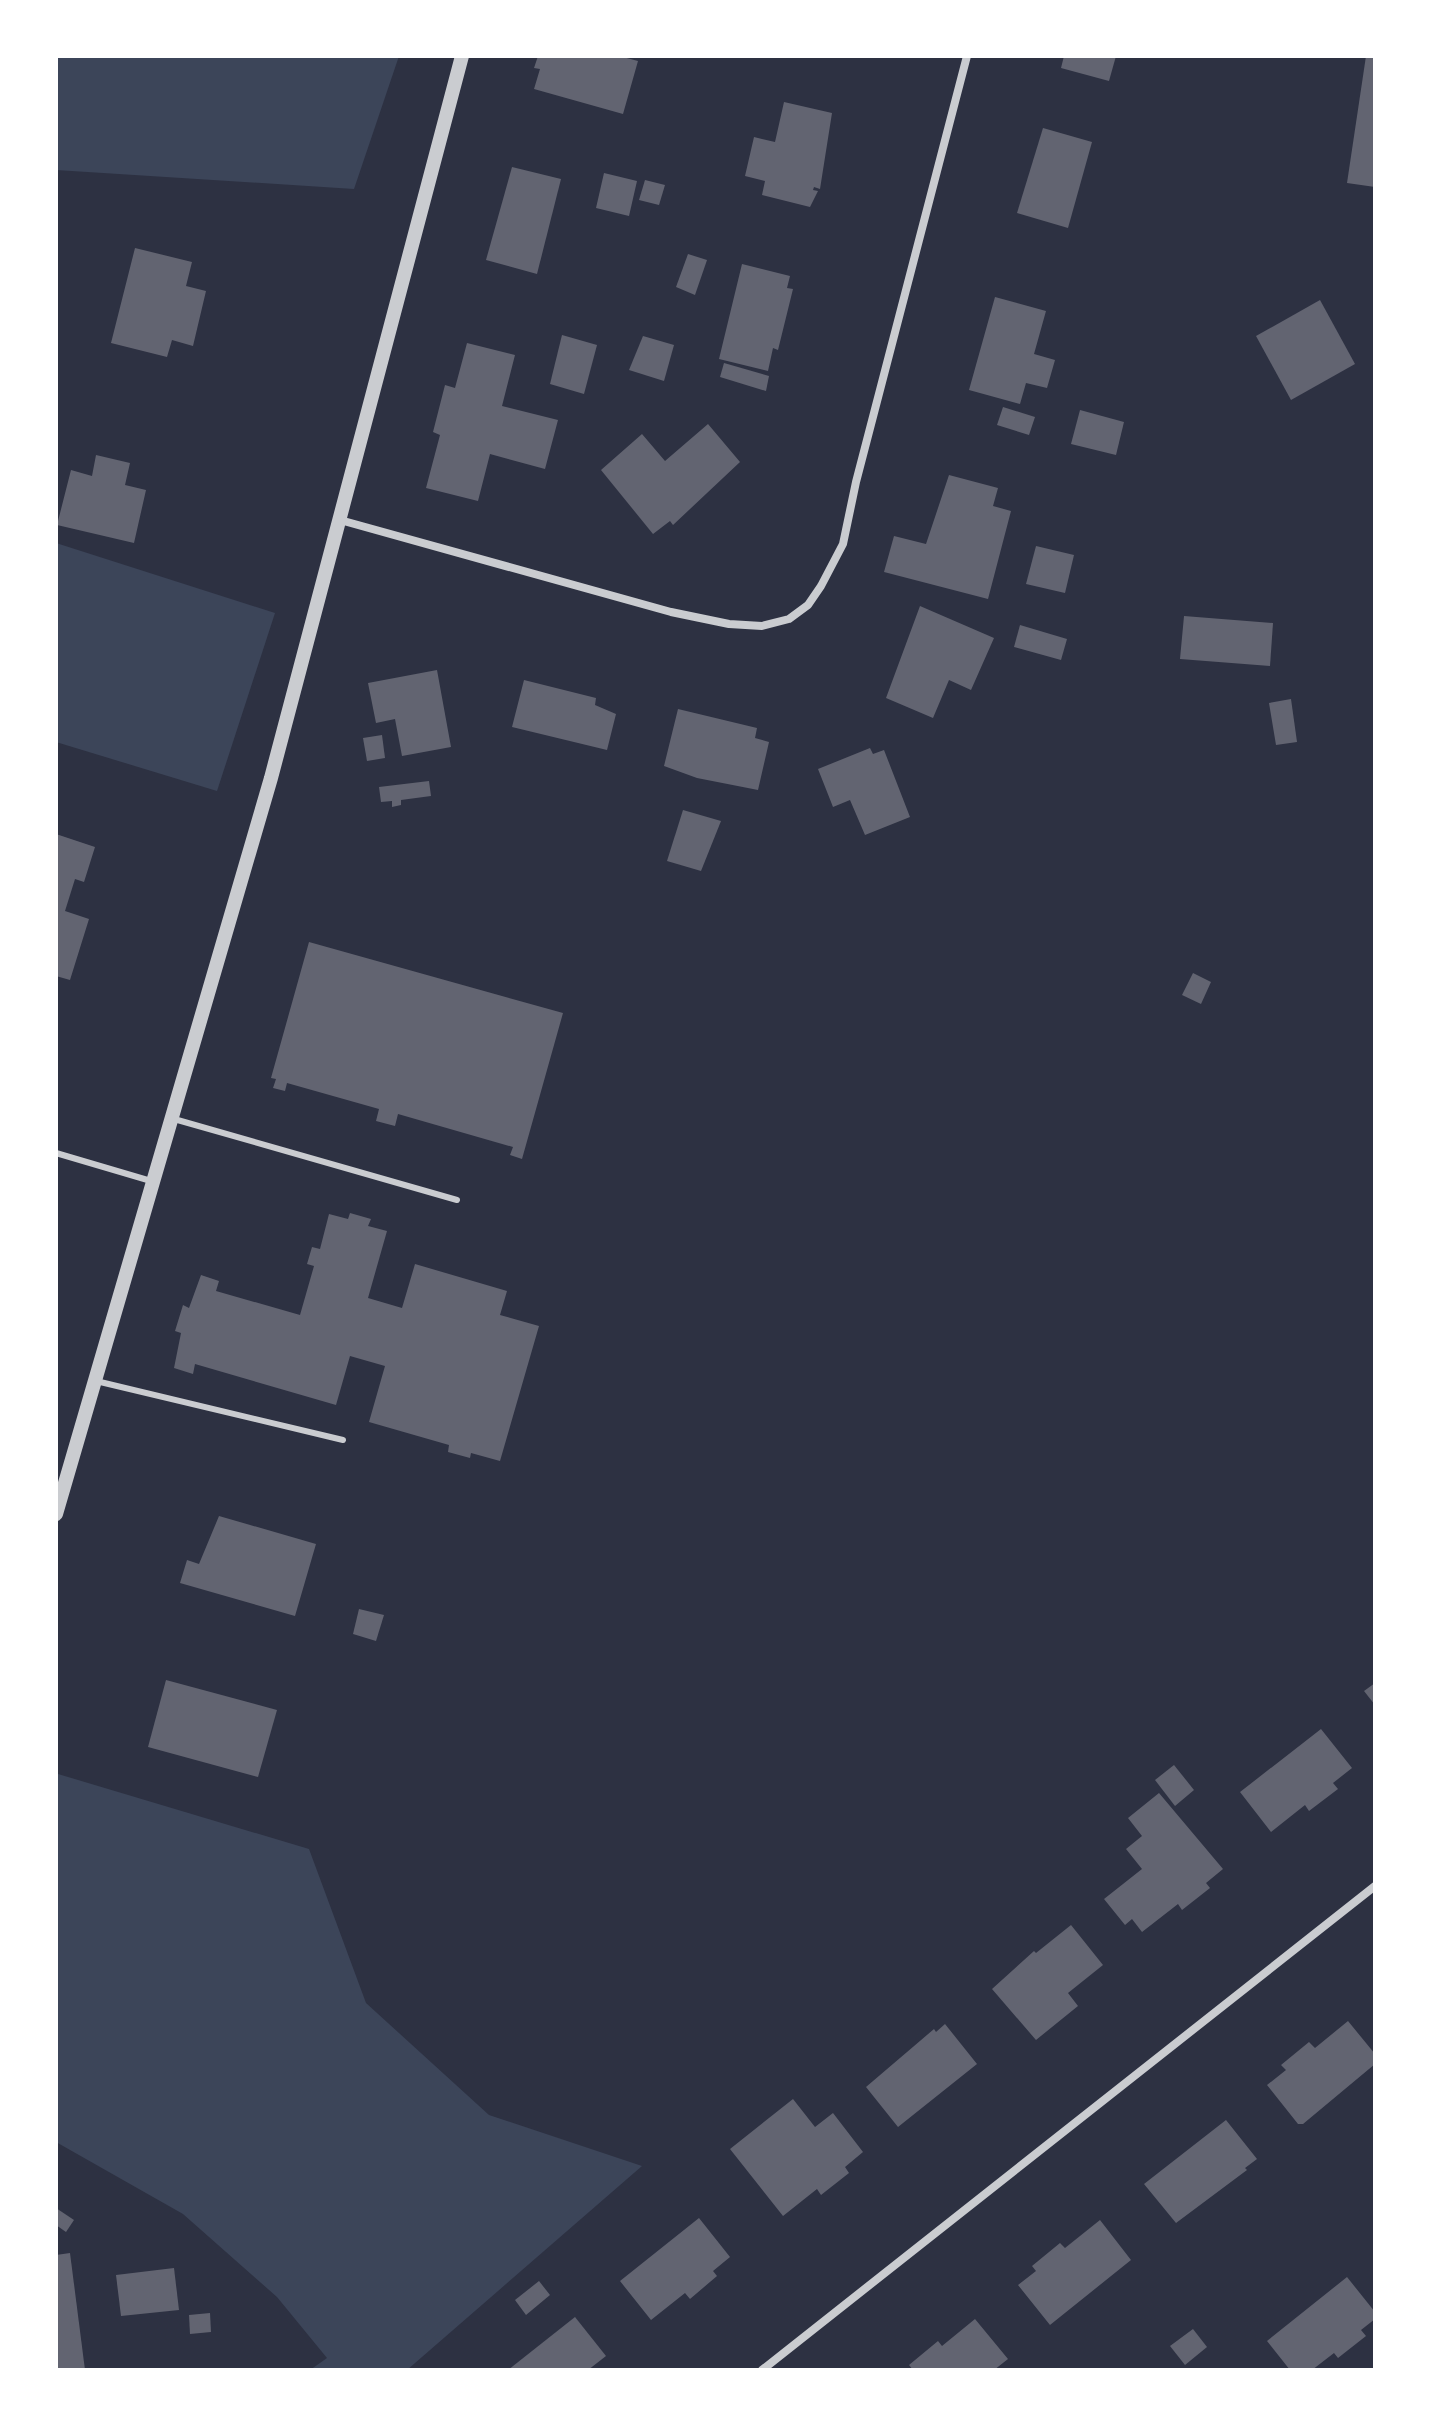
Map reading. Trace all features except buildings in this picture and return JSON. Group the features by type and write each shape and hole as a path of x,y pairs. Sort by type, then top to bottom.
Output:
{"street":[{"path":"56,1514 92,1380 271,778 462,56"},
{"path":"340,520 671,612 729,624 762,626 789,619 808,605 843,544 967,56"},
{"path":"762,2370 1375,1886"}],"lane":[{"path":"170,1118 457,1200"},
{"path":"56,1153 151,1181"},
{"path":"92,1380 343,1440"}],"shaded area":[{"path":"56,56 399,56 354,189 56,170"},
{"path":"56,543 275,613 217,791 56,742"},
{"path":"58,1774 309,1849 366,2003 489,2115 642,2166 407,2370 310,2370 327,2358 277,2297 183,2214 56,2142"}]}
